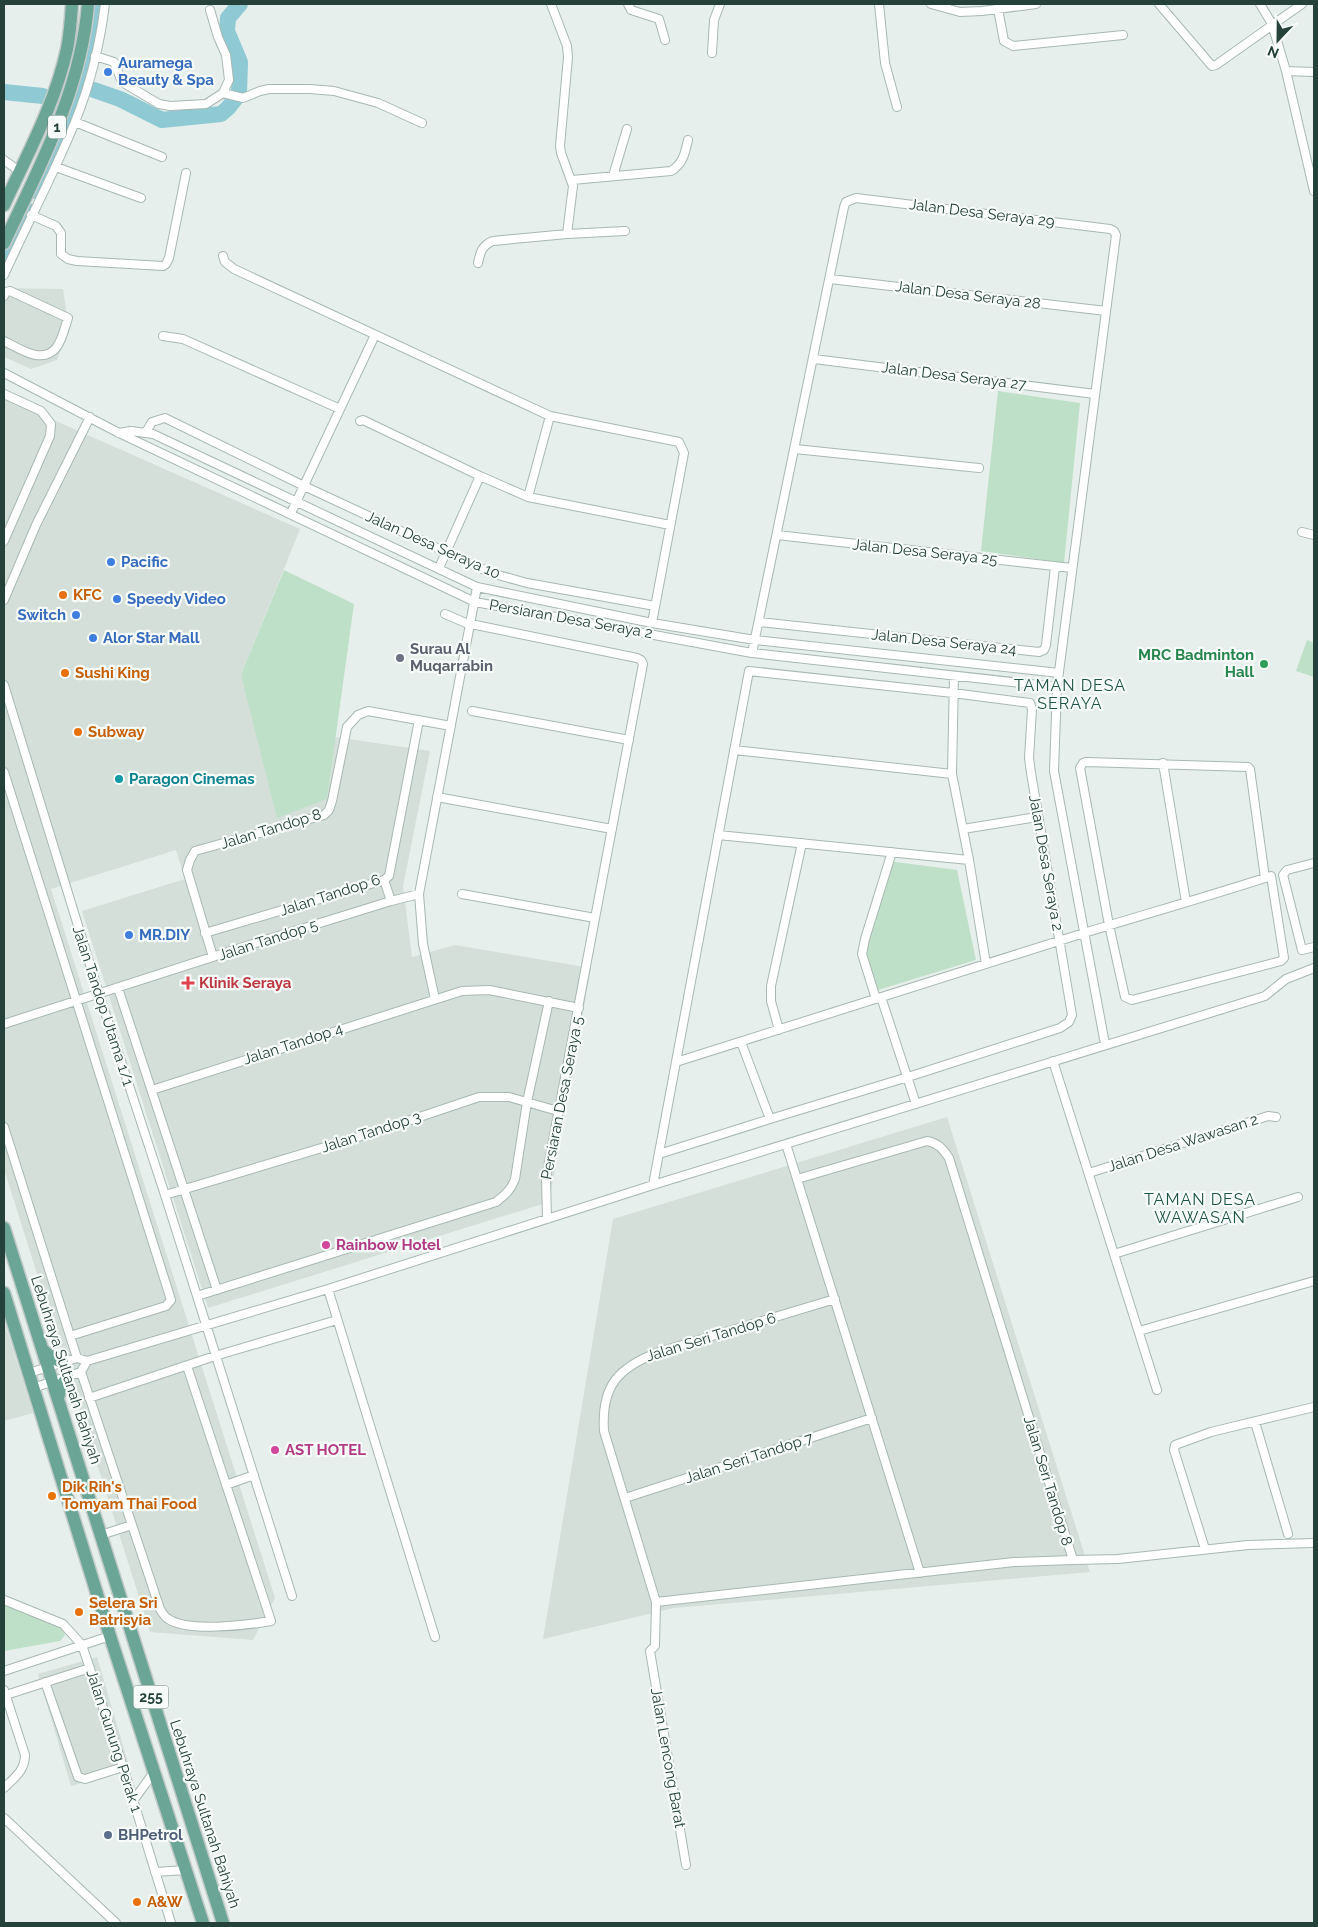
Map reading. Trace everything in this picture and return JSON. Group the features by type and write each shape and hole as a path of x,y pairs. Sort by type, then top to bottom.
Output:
{"main road":[{"name":"1","path":"4,205 58,82 67,49 72,4"},
{"name":"1","path":"4,243 48,150 62,114 78,64 88,4"},
{"name":"Lebuhraya Sultanah Bahiyah","path":"4,1228 224,1923"},
{"name":"255","path":"4,1293 110,1636 203,1923"},
{"path":"41,1345 47,1355 62,1362"},
{"path":"58,1398 61,1387 67,1377"},
{"path":"168,1813 187,1807"},
{"path":"175,1835 194,1829"}],"street":[{"path":"4,275 31,215 56,167 75,122 95,56 105,4"},
{"path":"551,4 567,46 568,57 560,146 563,160 572,180 567,234"},
{"path":"628,4 631,10 659,19 665,40"},
{"path":"712,53 714,20 720,4"},
{"path":"879,4 885,63 897,107"},
{"path":"931,4 960,12 1036,4"},
{"path":"1159,4 1212,66 1302,4"},
{"path":"1260,4 1272,24 1286,71 1311,159 1314,191"},
{"path":"998,9 1004,41 1013,46 1123,35"},
{"path":"210,10 229,67 229,80 225,94"},
{"path":"95,56 114,62 122,82 159,104 170,106 206,104 225,94 243,98 260,90 310,89 334,91 378,102 422,123"},
{"path":"1286,71 1314,72"},
{"path":"75,122 162,157"},
{"path":"613,176 627,129"},
{"path":"572,180 671,171 681,162 688,140"},
{"path":"4,160 19,172"},
{"path":"56,167 141,198"},
{"path":"31,215 56,226 61,233 60,254 68,259 86,262 163,266 169,258 186,172"},
{"name":"Jalan Desa Seraya 29","path":"830,279 844,207 846,202 856,198 1110,229 1116,235 1106,311"},
{"path":"478,263 480,252 487,243 567,234 625,231"},
{"path":"223,256 225,262 234,269 550,416 679,442 684,453 652,623"},
{"path":"752,653 830,279"},
{"name":"Jalan Desa Seraya 28","path":"830,279 1106,311"},
{"path":"4,341 36,356 52,351 58,344 68,318 10,291 5,294"},
{"path":"1105,1044 1054,772 1057,687 1106,311"},
{"path":"290,513 375,335"},
{"path":"164,336 183,339 202,346 340,409"},
{"name":"Jalan Desa Seraya 27","path":"814,359 1095,394"},
{"name":"Persiaran Desa Seraya 2","path":"4,372 119,433 475,602 752,653 1057,687"},
{"path":"4,394 41,411 51,424 50,436 4,541"},
{"path":"41,411 49,395"},
{"path":"528,497 550,416"},
{"path":"4,600 5,590 90,417"},
{"name":"Jalan Desa Seraya 10","path":"146,432 152,422 165,418 304,486 491,573 509,579 655,606"},
{"path":"360,421 363,420 528,497 670,525"},
{"name":"Persiaran Desa Seraya 2","path":"119,433 131,431 153,434 478,587 652,623 755,640 1059,673"},
{"path":"795,449 979,468"},
{"path":"438,568 480,476"},
{"path":"1302,532 1314,535"},
{"name":"Jalan Desa Seraya 25","path":"777,535 1072,568"},
{"name":"Jalan Desa Seraya 24","path":"759,622 1039,652 1044,650 1046,645 1055,567"},
{"path":"435,999 422,944 419,894 478,587"},
{"path":"445,614 470,624"},
{"name":"Persiaran Desa Seraya 5","path":"470,624 641,660 644,664 546,1178 547,1219"},
{"path":"653,1185 749,671 953,693"},
{"path":"954,676 952,774 969,860 986,964"},
{"name":"Jalan Tandop Utama 1/1","path":"4,685 99,994 292,1596"},
{"name":"Jalan Desa Seraya 2","path":"908,1077 1060,1028 1070,1022 1072,1015 1037,816 1029,758 1032,709 1030,703 953,693"},
{"name":"Jalan Tandop 8","path":"205,934 187,870 195,851 324,815 329,810 332,801 347,727 358,715 368,711 419,720"},
{"path":"472,711 628,740"},
{"path":"419,720 451,726"},
{"name":"Jalan Tandop 6","path":"205,934 384,880 391,871 419,720"},
{"path":"734,750 952,774"},
{"path":"676,1062 1109,925 1271,876 1285,954 1281,961 1132,1000 1128,1000 1125,997 1109,925 1081,765 1086,762 1244,765 1250,769 1264,878"},
{"path":"1163,763 1186,902"},
{"path":"4,772 171,1300 166,1306 70,1336"},
{"path":"437,797 612,829"},
{"path":"962,829 1037,816"},
{"path":"718,835 969,860"},
{"path":"779,1030 771,1001 771,986 802,843"},
{"path":"892,852 862,954 908,1077 916,1104"},
{"path":"1314,862 1287,870 1283,875 1302,950 1314,947"},
{"path":"384,880 390,901"},
{"name":"Jalan Tandop 5","path":"4,1024 390,901 419,894"},
{"path":"462,894 595,918"},
{"path":"205,934 213,957"},
{"path":"29,1373 77,1358 88,1361 328,1289 653,1185 1265,996 1286,979 1314,968"},
{"path":"118,988 217,1290"},
{"name":"Jalan Tandop 4","path":"152,1090 462,991 475,989 550,1001 578,1008"},
{"path":"197,1296 496,1202 511,1189 515,1179 527,1102 550,1001"},
{"path":"741,1042 770,1119"},
{"path":"1053,1061 1157,1390"},
{"path":"659,1154 908,1077"},
{"name":"Jalan Tandop 3","path":"165,1195 375,1132 479,1097 510,1097 558,1111"},
{"name":"Jalan Desa Wawasan 2","path":"1089,1173 1268,1116 1276,1118"},
{"path":"4,1128 77,1358"},
{"name":"Jalan Seri Tandop 8","path":"656,1602 1014,1562 1073,1560 949,1158 944,1149 928,1141 797,1179"},
{"path":"786,1144 920,1573"},
{"path":"1114,1254 1298,1197"},
{"path":"1139,1331 1314,1281"},
{"path":"328,1289 435,1637"},
{"name":"Jalan Seri Tandop 6","path":"650,1651 655,1646 656,1602 604,1431 604,1417 613,1383 618,1376 640,1359 835,1300"},
{"path":"89,1398 215,1356 337,1320"},
{"path":"33,1388 81,1372 88,1361"},
{"path":"81,1372 160,1609 166,1617 181,1623 214,1627 271,1621 187,1366"},
{"path":"1206,1549 1174,1450 1175,1445 1211,1432 1314,1407"},
{"name":"Jalan Seri Tandop 7","path":"625,1498 872,1418"},
{"path":"1255,1422 1288,1534"},
{"path":"226,1484 254,1475"},
{"path":"101,1535 132,1525"},
{"path":"1073,1560 1133,1557 1206,1549 1314,1543"},
{"path":"4,1600 63,1624 82,1645"},
{"path":"4,1671 110,1636"},
{"name":"Jalan Gunung Perak 1","path":"82,1645 123,1767 171,1923"},
{"name":"Jalan Lencong Barat","path":"650,1651 686,1865"},
{"path":"4,1788 21,1772 25,1763 25,1755 5,1693 90,1668"},
{"path":"45,1682 78,1777 85,1780 123,1767"},
{"path":"133,1800 154,1772"},
{"path":"4,1818 116,1923"},
{"path":"155,1872 186,1870"}],"shaded area":[{"path":"4,288 63,289 69,329 57,360 31,369 4,357"},
{"path":"4,398 300,529 241,675 327,799 335,737 430,751 403,886 412,957 455,945 591,968 549,1202 208,1308 82,911 185,879 176,850 51,889 275,1598 253,1640 150,1632 4,1169"},
{"path":"947,1117 1090,1572 674,1608 543,1639 613,1219"},
{"path":"4,1321 33,1413 4,1421"},
{"path":"97,1657 130,1769 71,1786 38,1674"}],"green space":[{"path":"998,391 1080,403 1064,563 981,551"},
{"path":"284,570 354,604 327,799 277,818 241,675"},
{"path":"1307,640 1314,643 1314,677 1296,671"},
{"path":"888,861 957,870 976,960 878,990 866,953"},
{"path":"4,1605 61,1626 65,1635 60,1641 4,1651"}],"waterway":[{"path":"34,194 75,101 90,52 98,4"},
{"path":"94,90 120,99 162,120 221,114 239,94 240,62 227,31 228,18 240,4"},
{"path":"4,92 43,96"},
{"path":"4,258 28,207"}],"place":[{"name":"Auramega Beauty & Spa","path":"108,72"},
{"name":"Pacific","path":"111,562"},
{"name":"KFC","path":"63,595"},
{"name":"Speedy Video","path":"117,599"},
{"name":"Switch","path":"76,615"},
{"name":"Alor Star Mall","path":"93,638"},
{"name":"Surau Al Muqarrabin","path":"400,658"},
{"name":"MRC Badminton Hall","path":"1264,664"},
{"name":"Sushi King","path":"65,673"},
{"name":"Subway","path":"78,732"},
{"name":"Paragon Cinemas","path":"119,779"},
{"name":"MR.DIY","path":"129,935"},
{"name":"Klinik Seraya","path":"188,983"},
{"name":"Rainbow Hotel","path":"326,1245"},
{"name":"AST HOTEL","path":"275,1450"},
{"name":"Dik Rih's Tomyam Thai Food","path":"52,1496"},
{"name":"Selera Sri Batrisyia","path":"79,1612"},
{"name":"BHPetrol","path":"108,1835"},
{"name":"A&W","path":"137,1902"}],"district":[{"name":"TAMAN DESA SERAYA","path":"1070,694"},
{"name":"TAMAN DESA WAWASAN","path":"1200,1208"}]}
